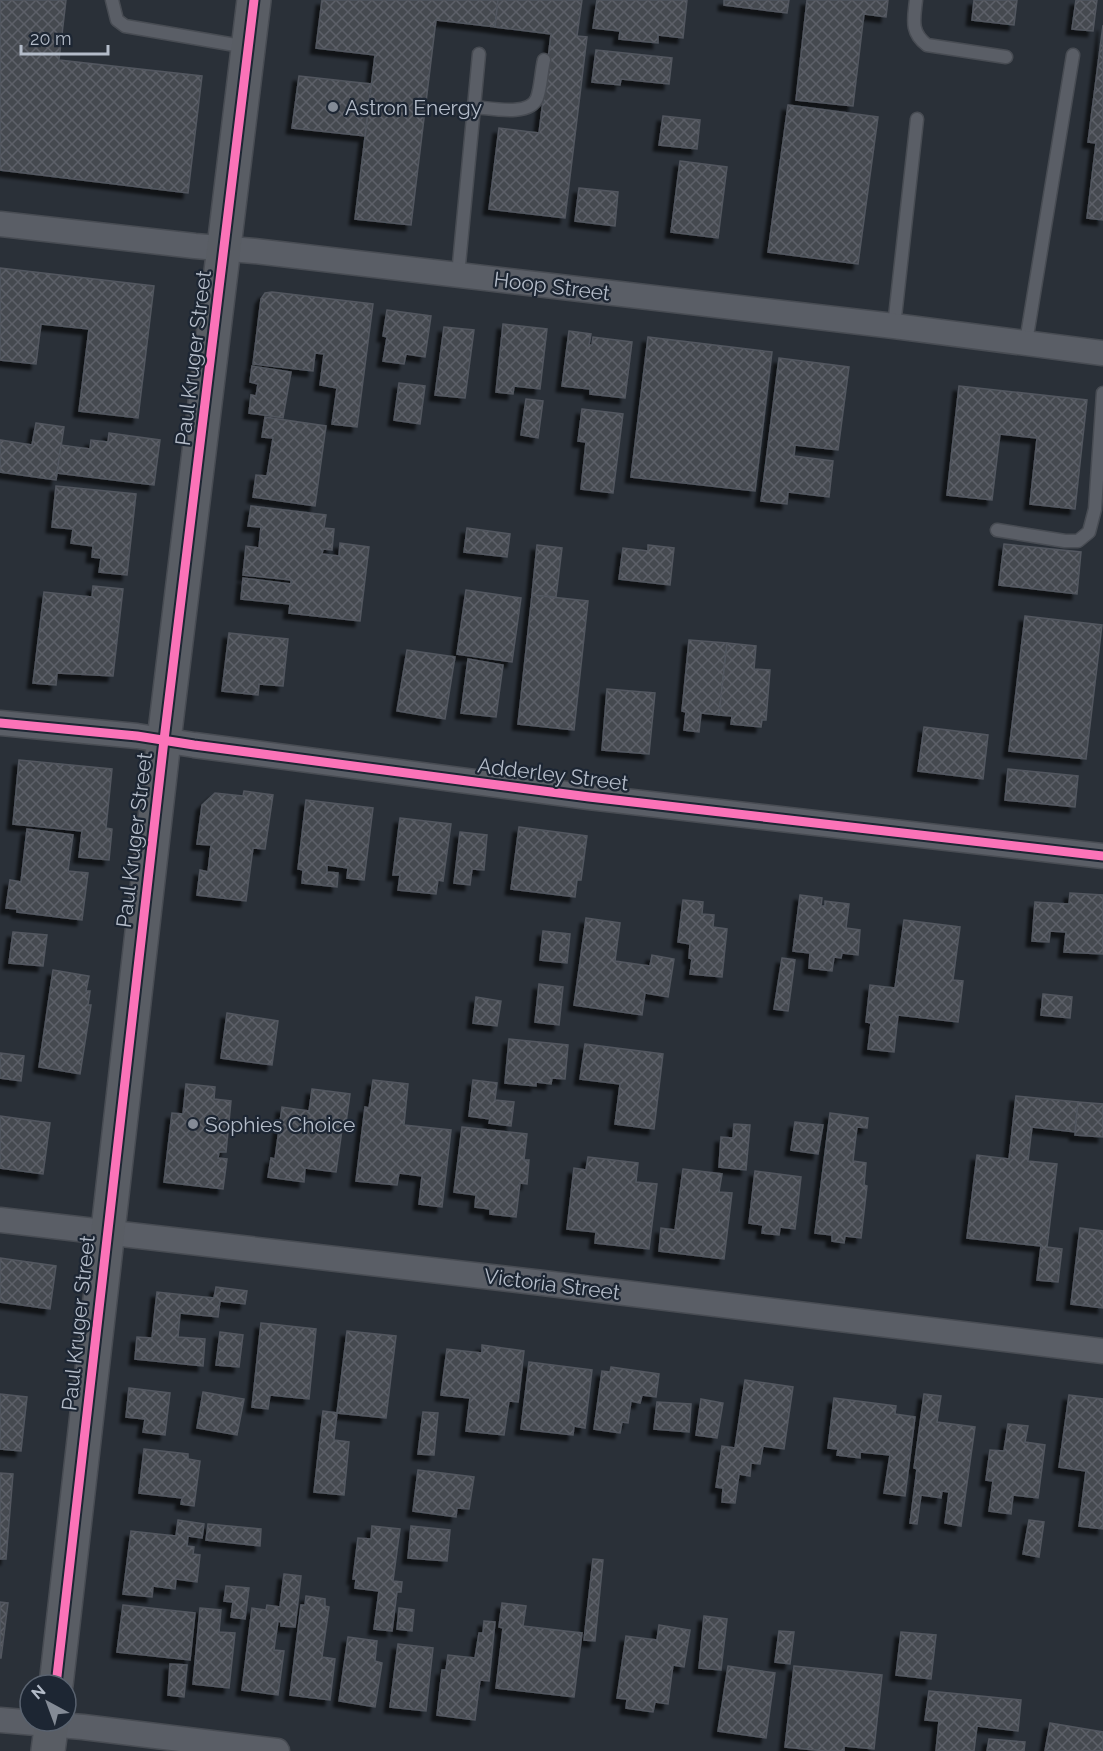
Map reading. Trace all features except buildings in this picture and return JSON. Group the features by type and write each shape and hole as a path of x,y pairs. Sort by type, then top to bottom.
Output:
{"street":[{"name":"Paul Kruger Street","path":"57,1673 106,1233 254,0"},
{"name":"Hoop Street","path":"0,224 254,251 894,326 1103,353"},
{"name":"Adderley Street","path":"0,723 164,740 589,797 1103,856"},
{"name":"Victoria Street","path":"0,1220 532,1281 1103,1351"},
{"path":"0,1720 18,1724"},
{"path":"62,1733 277,1751"}],"lane":[{"path":"112,0 117,20 125,26 248,48"},
{"path":"916,0 912,28 919,39 927,45 1006,57"},
{"path":"458,275 479,54"},
{"path":"1026,342 1073,55"},
{"path":"474,107 519,110 531,107 536,101 544,60"},
{"path":"894,326 917,119"},
{"path":"997,530 1065,541 1078,541 1089,532 1095,509 1103,393"}],"cycle path":[{"path":"57,1673 164,740 254,0"},
{"path":"0,723 137,736 589,797 1103,856"}],"place":[{"name":"Astron Energy","path":"333,107"},
{"name":"Sophies Choice","path":"193,1124"}]}
